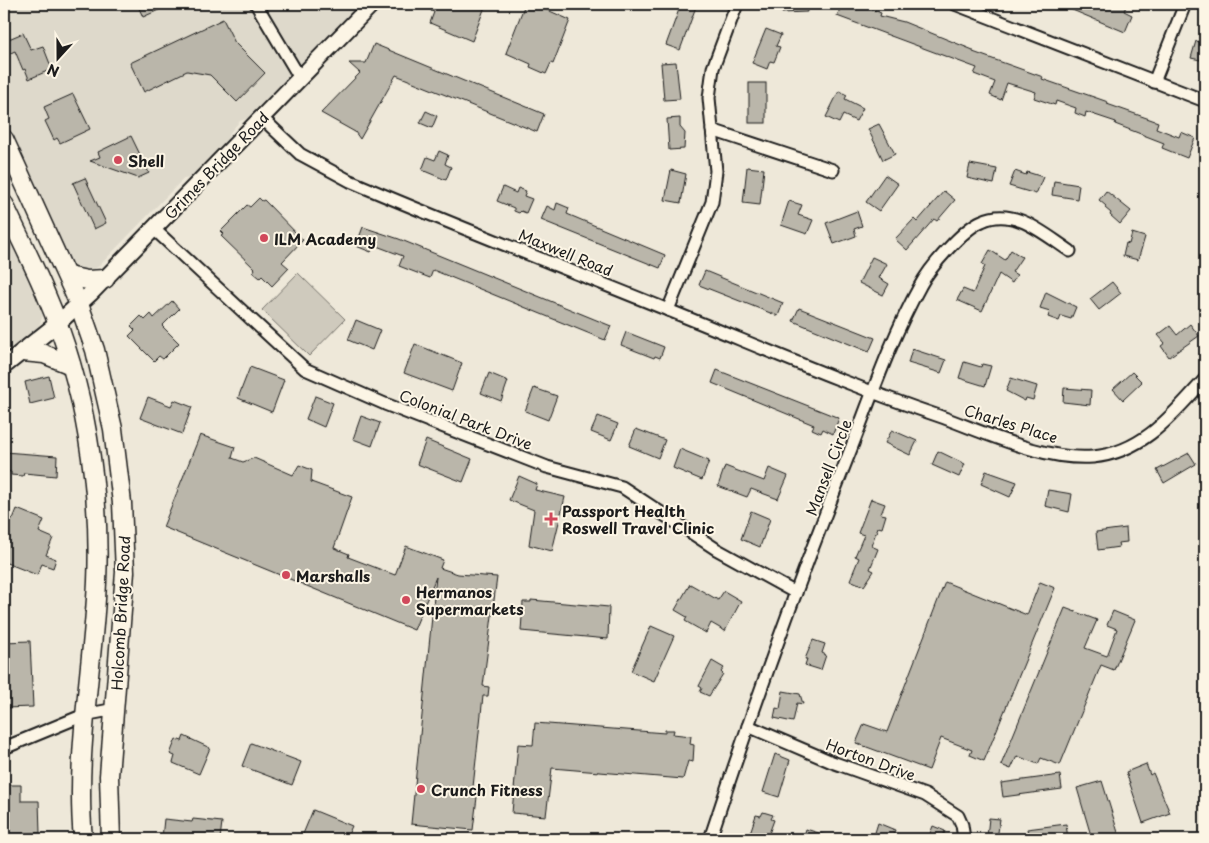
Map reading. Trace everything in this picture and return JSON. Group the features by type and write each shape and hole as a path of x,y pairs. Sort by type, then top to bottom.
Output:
{"main road":[{"name":"Holcomb Bridge Road","path":"4,139 80,304 105,387 113,429 122,503 124,582 109,776 111,839"},
{"name":"Holcomb Bridge Road","path":"4,204 58,324 86,430 97,526 95,616 84,715 81,805 83,839"},
{"path":"68,276 87,280 105,279"},
{"path":"23,352 44,354 70,365"}],"street":[{"path":"256,4 300,78"},
{"name":"Grimes Bridge Road","path":"4,366 58,324 80,304 372,4"},
{"path":"668,310 712,202 716,171 709,98 713,68 737,4"},
{"path":"955,4 1205,102"},
{"path":"1154,82 1185,4"},
{"name":"Maxwell Road","path":"261,117 300,154 350,182 873,393"},
{"path":"712,130 833,170"},
{"name":"Mansell Circle","path":"710,839 796,592 873,393 921,284 931,270 974,225 993,217 1014,218 1026,222 1070,251"},
{"name":"Colonial Park Drive","path":"154,230 305,369 376,400 547,467 622,487 716,549 796,592"},
{"name":"Charles Place","path":"873,393 1039,451 1076,457 1092,457 1109,454 1132,446 1153,433 1205,379"},
{"path":"4,748 84,715 115,709"},
{"name":"Horton Drive","path":"748,726 832,762 925,795 953,811 962,825 964,837"}],"shaded area":[{"path":"4,4 361,4 251,117 240,121 231,131 227,140 191,178 183,179 99,266 88,273 74,268 4,117"},
{"path":"4,226 43,315 39,326 4,353"},
{"path":"298,273 345,319 309,356 262,310"}],"building":[{"path":"137,4 172,4 143,17"},
{"path":"434,4 486,4 472,41 430,23 434,12 431,11"},
{"path":"525,4 534,4 570,20 553,64 551,63 546,74 530,67 531,64 506,53"},
{"path":"681,4 697,4 680,50 666,45"},
{"path":"781,4 806,4 807,12 782,13"},
{"path":"842,4 854,4 881,13 880,16 904,22 973,50 973,52 1158,122 1156,128 1179,137 1181,132 1195,138 1187,158 1162,148 1164,143 1115,124 1116,122 1086,112 1085,117 1075,113 1076,108 1056,101 1055,105 1034,98 1036,92 1007,83 1001,100 990,95 995,82 974,74 977,68 837,16"},
{"path":"1058,4 1127,4 1124,11 1132,15 1125,32"},
{"path":"223,19 235,43 265,73 237,102 210,75 187,71 144,92 130,63"},
{"path":"766,29 781,35 776,46 780,47 774,62 770,61 767,69 752,63"},
{"path":"23,33 31,50 43,46 52,69 29,79 15,51 4,56 4,41"},
{"path":"1196,41 1205,43 1205,61 1191,58"},
{"path":"374,44 544,114 537,132 396,75 360,139 355,132 321,113 360,73 349,63 366,63"},
{"path":"676,62 680,99 664,100 661,63"},
{"path":"749,83 766,83 766,123 749,123"},
{"path":"839,91 847,95 845,99 863,108 856,121 843,115 839,123 826,117"},
{"path":"73,94 90,129 60,143 57,138 54,140 45,121 49,119 44,107"},
{"path":"426,111 437,116 432,128 420,123"},
{"path":"680,118 680,127 685,133 684,149 669,150 667,119"},
{"path":"879,124 895,154 883,160 868,129"},
{"name":"Shell","path":"131,136 149,173 138,178 90,161 100,157 98,152"},
{"path":"439,151 448,155 445,164 451,167 446,180 422,170 427,157 435,160"},
{"path":"970,164 997,169 994,184 967,178"},
{"path":"747,167 764,169 760,205 743,203"},
{"path":"671,170 686,174 681,203 665,200"},
{"path":"1015,171 1026,175 1027,172 1043,177 1036,194 1009,186"},
{"path":"885,175 898,184 879,211 866,202"},
{"name":"Shell","path":"85,178 106,223 94,229 73,183"},
{"path":"1054,181 1079,185 1077,199 1052,195"},
{"path":"503,187 516,193 518,188 526,191 524,196 532,199 526,213 514,211 514,208 497,201"},
{"path":"944,191 955,200 937,221 934,219 907,250 895,239 914,219 917,222"},
{"path":"1106,191 1131,211 1120,224 1110,215 1111,213 1105,208 1106,206 1099,200"},
{"path":"259,198 262,201 264,200 303,240 282,262 289,268 272,286 262,276 260,278 253,272 255,269 221,236 224,234 221,231 247,205 250,207"},
{"path":"789,201 802,205 798,215 813,220 807,234 781,225"},
{"path":"557,203 569,208 567,214 665,255 660,268 541,220 547,206 555,210"},
{"path":"857,211 862,226 854,229 856,236 834,244 826,223"},
{"path":"363,227 399,239 611,326 605,340 433,270 430,278 399,266 403,256 374,245 371,252 356,246"},
{"path":"1132,233 1145,237 1138,260 1123,256 1126,243 1129,244"},
{"path":"990,250 1005,260 1011,250 1022,257 1012,272 1017,275 1012,283 999,274 982,311 957,300 963,289 973,293 985,266 982,264"},
{"path":"872,257 887,264 879,278 889,284 883,295 859,283"},
{"path":"705,271 783,303 778,316 699,285"},
{"path":"1112,282 1121,293 1099,310 1090,299"},
{"path":"1046,292 1076,307 1071,319 1061,316 1059,321 1048,317 1050,311 1040,308"},
{"path":"172,301 179,309 162,326 179,343 163,359 159,356 154,361 129,336 135,330 131,326 141,316 145,320 151,314 154,318"},
{"path":"799,308 875,338 869,352 793,321"},
{"path":"356,320 380,330 372,350 348,340"},
{"path":"1190,324 1199,336 1169,357 1161,346 1165,343 1158,335 1170,326 1177,335"},
{"path":"626,332 664,347 660,358 655,356 654,358 621,345"},
{"path":"415,344 462,363 452,391 404,373"},
{"path":"912,349 946,360 941,373 908,363"},
{"path":"964,362 981,367 982,364 991,366 985,386 959,378"},
{"path":"250,367 284,380 272,412 238,398"},
{"path":"717,370 839,418 833,434 823,429 821,433 812,429 814,425 712,383"},
{"path":"1132,372 1142,382 1123,400 1113,389"},
{"path":"489,373 508,381 501,401 481,393"},
{"path":"49,376 54,398 30,404 25,382"},
{"path":"1011,378 1037,386 1033,400 1026,398 1025,401 1006,391"},
{"path":"534,388 557,396 548,420 525,411"},
{"path":"1064,388 1091,390 1090,405 1063,402"},
{"path":"315,396 333,403 324,427 306,419"},
{"path":"148,397 171,406 174,400 192,407 182,434 140,418"},
{"path":"361,416 380,423 372,446 353,439"},
{"path":"598,416 618,424 611,440 591,432"},
{"path":"636,429 665,440 658,458 629,446"},
{"path":"892,430 917,441 910,455 885,443"},
{"path":"200,435 235,447 232,458 243,462 254,458 293,475 299,465 312,470 311,482 352,497 334,548 349,554 348,557 395,575 406,546 443,560 440,568 458,574 497,577 483,686 489,687 488,696 483,696 472,796 477,797 473,830 411,824 436,577 414,630 163,527"},
{"path":"426,440 472,459 463,482 417,464"},
{"path":"680,449 709,461 702,480 673,468"},
{"path":"938,451 965,464 959,477 932,465"},
{"path":"4,452 57,456 56,476 24,473 23,476 11,475 11,472 4,471"},
{"path":"1189,453 1196,464 1164,483 1157,470"},
{"path":"725,466 764,481 769,468 788,476 778,499 751,489 747,497 718,486"},
{"path":"986,471 1017,482 1010,497 981,484"},
{"path":"519,476 537,484 535,490 565,497 552,551 529,545 534,510 509,500"},
{"path":"1048,490 1072,494 1069,512 1045,506"},
{"path":"871,499 885,504 881,514 886,515 882,528 878,527 871,546 878,549 870,569 874,571 864,586 850,580 859,558 855,556 864,535 858,533"},
{"path":"17,509 44,520 39,532 53,538 46,555 56,559 53,568 42,564 37,575 4,562 4,516 13,519"},
{"path":"751,511 770,519 760,547 741,539"},
{"path":"1126,528 1127,542 1118,543 1119,547 1098,550 1096,532"},
{"path":"945,582 1027,615 1040,582 1055,588 984,761 970,755 972,750 941,738 929,770 856,743 864,724 887,732"},
{"path":"690,584 718,600 724,591 741,601 725,631 711,623 706,633 685,621 687,617 675,610"},
{"path":"531,600 609,607 608,639 521,631 523,602 531,602"},
{"path":"1065,608 1097,620 1085,648 1107,656 1117,629 1107,625 1113,611 1135,620 1114,670 1101,665 1060,765 1041,758 1038,764 1017,756 1011,769 1001,765"},
{"path":"651,626 674,636 654,681 631,671"},
{"path":"813,640 825,644 822,653 826,655 821,670 805,665 807,659 805,659"},
{"path":"30,641 33,707 4,708 4,642"},
{"path":"712,661 724,668 721,672 723,674 709,696 700,692 702,688 699,686"},
{"path":"783,691 800,694 803,704 797,703 793,722 774,718 776,708 780,709"},
{"path":"535,723 665,733 665,730 674,730 673,734 691,736 690,744 694,745 693,762 688,761 683,779 552,768 546,816 512,813 518,744 533,745"},
{"path":"184,736 210,748 199,774 173,763 175,756 170,754 176,739 182,741"},
{"path":"251,743 301,762 292,785 242,766"},
{"path":"775,754 790,760 779,797 763,792"},
{"path":"1146,764 1150,775 1153,773 1170,813 1143,823 1126,772"},
{"path":"1060,775 1062,789 1003,797 1001,783"},
{"path":"1102,781 1120,839 1092,839 1077,788"},
{"path":"4,785 21,785 21,801 39,801 40,833 4,834"},
{"path":"313,810 352,826 346,839 301,839"},
{"path":"763,812 773,815 771,819 774,820 767,839 748,839 756,815 761,816"},
{"path":"989,818 1000,819 997,839 987,837"},
{"path":"164,819 192,822 193,819 222,822 220,839 162,838"},
{"path":"878,823 895,830 892,839 873,839"},
{"path":"1066,824 1068,839 1029,839 1027,829"},
{"path":"933,826 945,831 942,839 928,839"},
{"path":"806,829 831,837 831,839 803,839"}],"place":[{"name":"Shell","path":"118,160"},
{"name":"ILM Academy","path":"264,238"},
{"name":"Passport Health Roswell Travel Clinic","path":"551,519"},
{"name":"Marshalls","path":"286,575"},
{"name":"Hermanos Supermarkets","path":"406,600"},
{"name":"Crunch Fitness","path":"421,789"}]}
